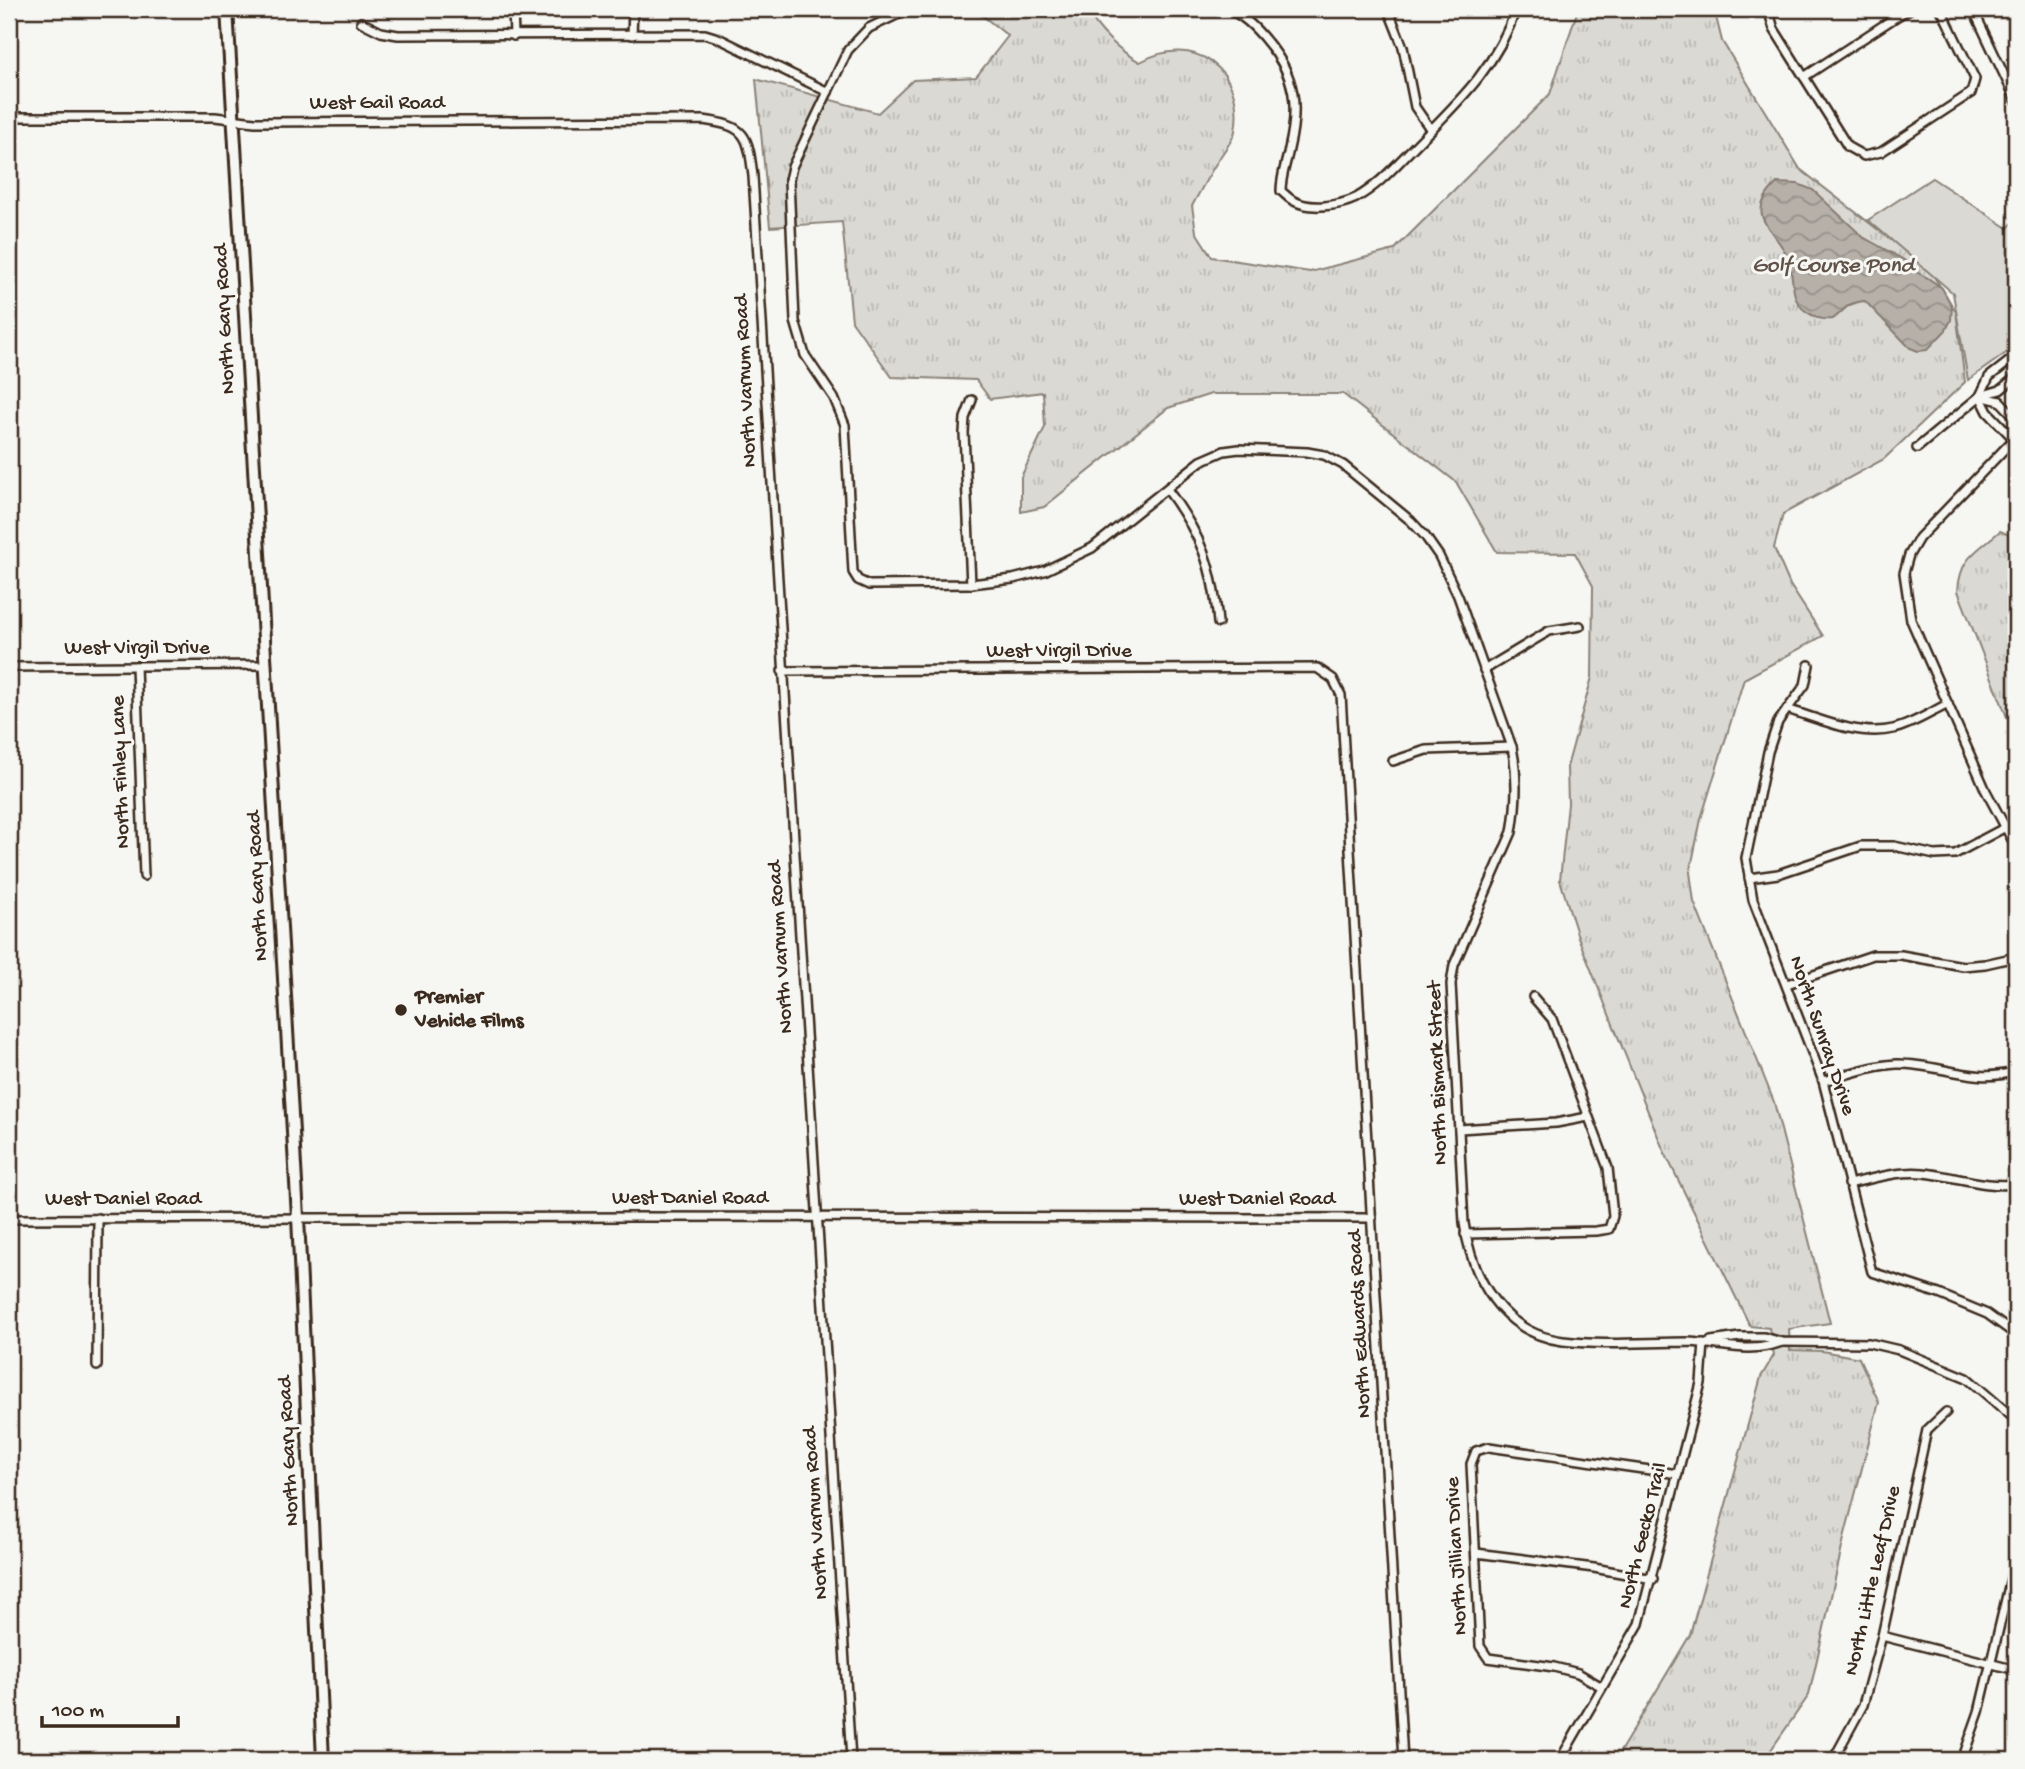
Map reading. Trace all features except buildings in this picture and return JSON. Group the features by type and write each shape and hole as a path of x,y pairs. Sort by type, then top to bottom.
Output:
{"street":[{"name":"North Gary Road","path":"227,9 298,1217 323,1760"},
{"path":"513,9 514,36"},
{"path":"632,9 632,35"},
{"path":"361,22 381,32 398,35 705,34 828,92 848,50 857,39 869,27 909,9"},
{"path":"1227,9 1250,22 1285,65 1292,82 1295,104 1294,126 1281,176 1281,191 1294,202 1311,205 1332,205 1354,199 1372,188 1463,98 1496,56 1516,9"},
{"path":"1388,9 1403,47 1415,107 1431,130"},
{"path":"1768,9 1774,29 1848,147 1864,156 1881,152 1971,93 1975,79 1939,9"},
{"path":"1804,77 1897,12 1910,9"},
{"path":"1973,9 2016,100"},
{"name":"North Bismark Street","path":"828,92 792,167 789,180 795,321 805,355 834,398 845,425 853,572 858,580 869,585 971,584 1013,579 1066,562 1092,548 1201,461 1224,451 1239,449 1324,455 1343,465 1411,521 1439,556 1458,596 1512,747 1517,769 1512,832 1456,958 1451,984 1468,1251 1482,1284 1499,1306 1518,1323 1537,1333 1561,1341 1704,1343"},
{"name":"West Gail Road","path":"9,117 215,117 255,122 703,120 728,123 743,134"},
{"name":"North Varnum Road","path":"743,134 750,153 753,176 851,1760"},
{"path":"1980,396 1989,377 2016,356"},
{"path":"1917,448 1980,396 2000,390 2016,377"},
{"path":"1980,396 2000,401 2016,418"},
{"path":"1980,396 1988,412 2015,438 1919,538 1909,555 1904,573 1911,620 2004,828 2016,847"},
{"path":"971,584 964,433 965,418 972,400"},
{"path":"1167,489 1200,539 1215,589 1218,623"},
{"path":"1484,670 1549,631 1580,626"},
{"name":"West Virgil Drive","path":"9,667 265,665"},
{"name":"North Sunray Drive","path":"1809,665 1805,685 1778,722 1768,752 1746,858 1753,900 1823,1081 1872,1272 1939,1294 1987,1314 2016,1335"},
{"name":"North Finley Lane","path":"135,666 144,876"},
{"name":"West Virgil Drive","path":"782,671 1317,668 1333,679"},
{"name":"North Edwards Road","path":"1333,679 1341,695 1403,1760"},
{"path":"1787,709 1829,723 1877,731 1894,729 1948,704"},
{"path":"1393,761 1426,750 1512,747"},
{"path":"1749,878 1778,874 1861,846 1894,846 1935,855 1955,854 2004,828"},
{"path":"1787,984 1863,957 1893,954 1963,965 1985,964 2016,957"},
{"path":"1465,1234 1596,1231 1609,1228 1613,1216 1610,1177 1552,1019 1533,997"},
{"path":"1823,1081 1869,1068 1896,1064 1919,1065 1983,1077 2016,1071"},
{"path":"1459,1129 1556,1123 1588,1117"},
{"path":"1848,1184 1897,1173 1922,1172 1999,1185 2016,1184"},
{"path":"97,1366 98,1218"},
{"name":"West Daniel Road","path":"9,1219 1372,1218"},
{"path":"1752,1349 1753,1337"},
{"path":"1704,1343 1753,1337 1782,1342 1869,1343 1899,1350 1967,1378 2016,1420"},
{"path":"1704,1343 1752,1349 1782,1342"},
{"name":"North Gecko Trail","path":"1560,1760 1639,1624 1653,1578 1700,1383 1704,1343"},
{"name":"North Little Leaf Drive","path":"1833,1760 1863,1705 1882,1636 1927,1430 1946,1412"},
{"name":"North Jillian Drive","path":"1602,1686 1578,1674 1554,1667 1488,1658 1480,1646 1471,1464 1476,1451 1489,1447 1678,1474"},
{"path":"1476,1552 1653,1578"},
{"path":"1962,1760 1979,1712 2016,1557"},
{"path":"1882,1636 2016,1670"}],"green space":[{"path":"974,9 1087,9 1109,39 1140,62 1160,54 1179,52 1197,55 1212,62 1224,74 1232,90 1236,109 1235,131 1192,206 1196,232 1212,257 1310,272 1394,250 1550,94 1578,9 1714,9 1722,41 1800,169 1930,270 1956,312 1965,382 1884,459 1783,514 1774,548 1790,585 1823,636 1744,679 1701,819 1690,872 1694,902 1774,1102 1830,1323 1789,1329 1790,1350 1822,1351 1859,1358 1879,1402 1845,1534 1809,1695 1764,1760 1615,1760 1690,1635 1761,1377 1774,1355 1769,1328 1750,1326 1663,1149 1578,937 1560,880 1568,804 1567,767 1592,677 1593,586 1575,553 1497,552 1456,482 1343,394 1211,394 1168,408 1044,507 1021,512 1021,477 1045,427 1043,392 990,399 976,380 892,377 852,321 842,222 770,227 756,79 878,113 913,80 976,77 1008,36"},
{"path":"1932,178 2008,228 2016,219 2016,346 1968,380 1953,293 1868,220"},
{"path":"2000,531 2016,538 2016,733 2007,717 1958,591 1966,563"}],"water":[{"name":"Golf Course Pond","path":"1777,183 1798,184 1813,190 1863,237 1904,260 1918,273 1942,288 1952,306 1951,320 1946,330 1927,350 1910,348 1865,301 1850,305 1833,319 1822,319 1804,310 1796,297 1788,258 1762,214 1762,205"}],"place":[{"name":"Premier Vehicle Films","path":"401,1010"}]}
